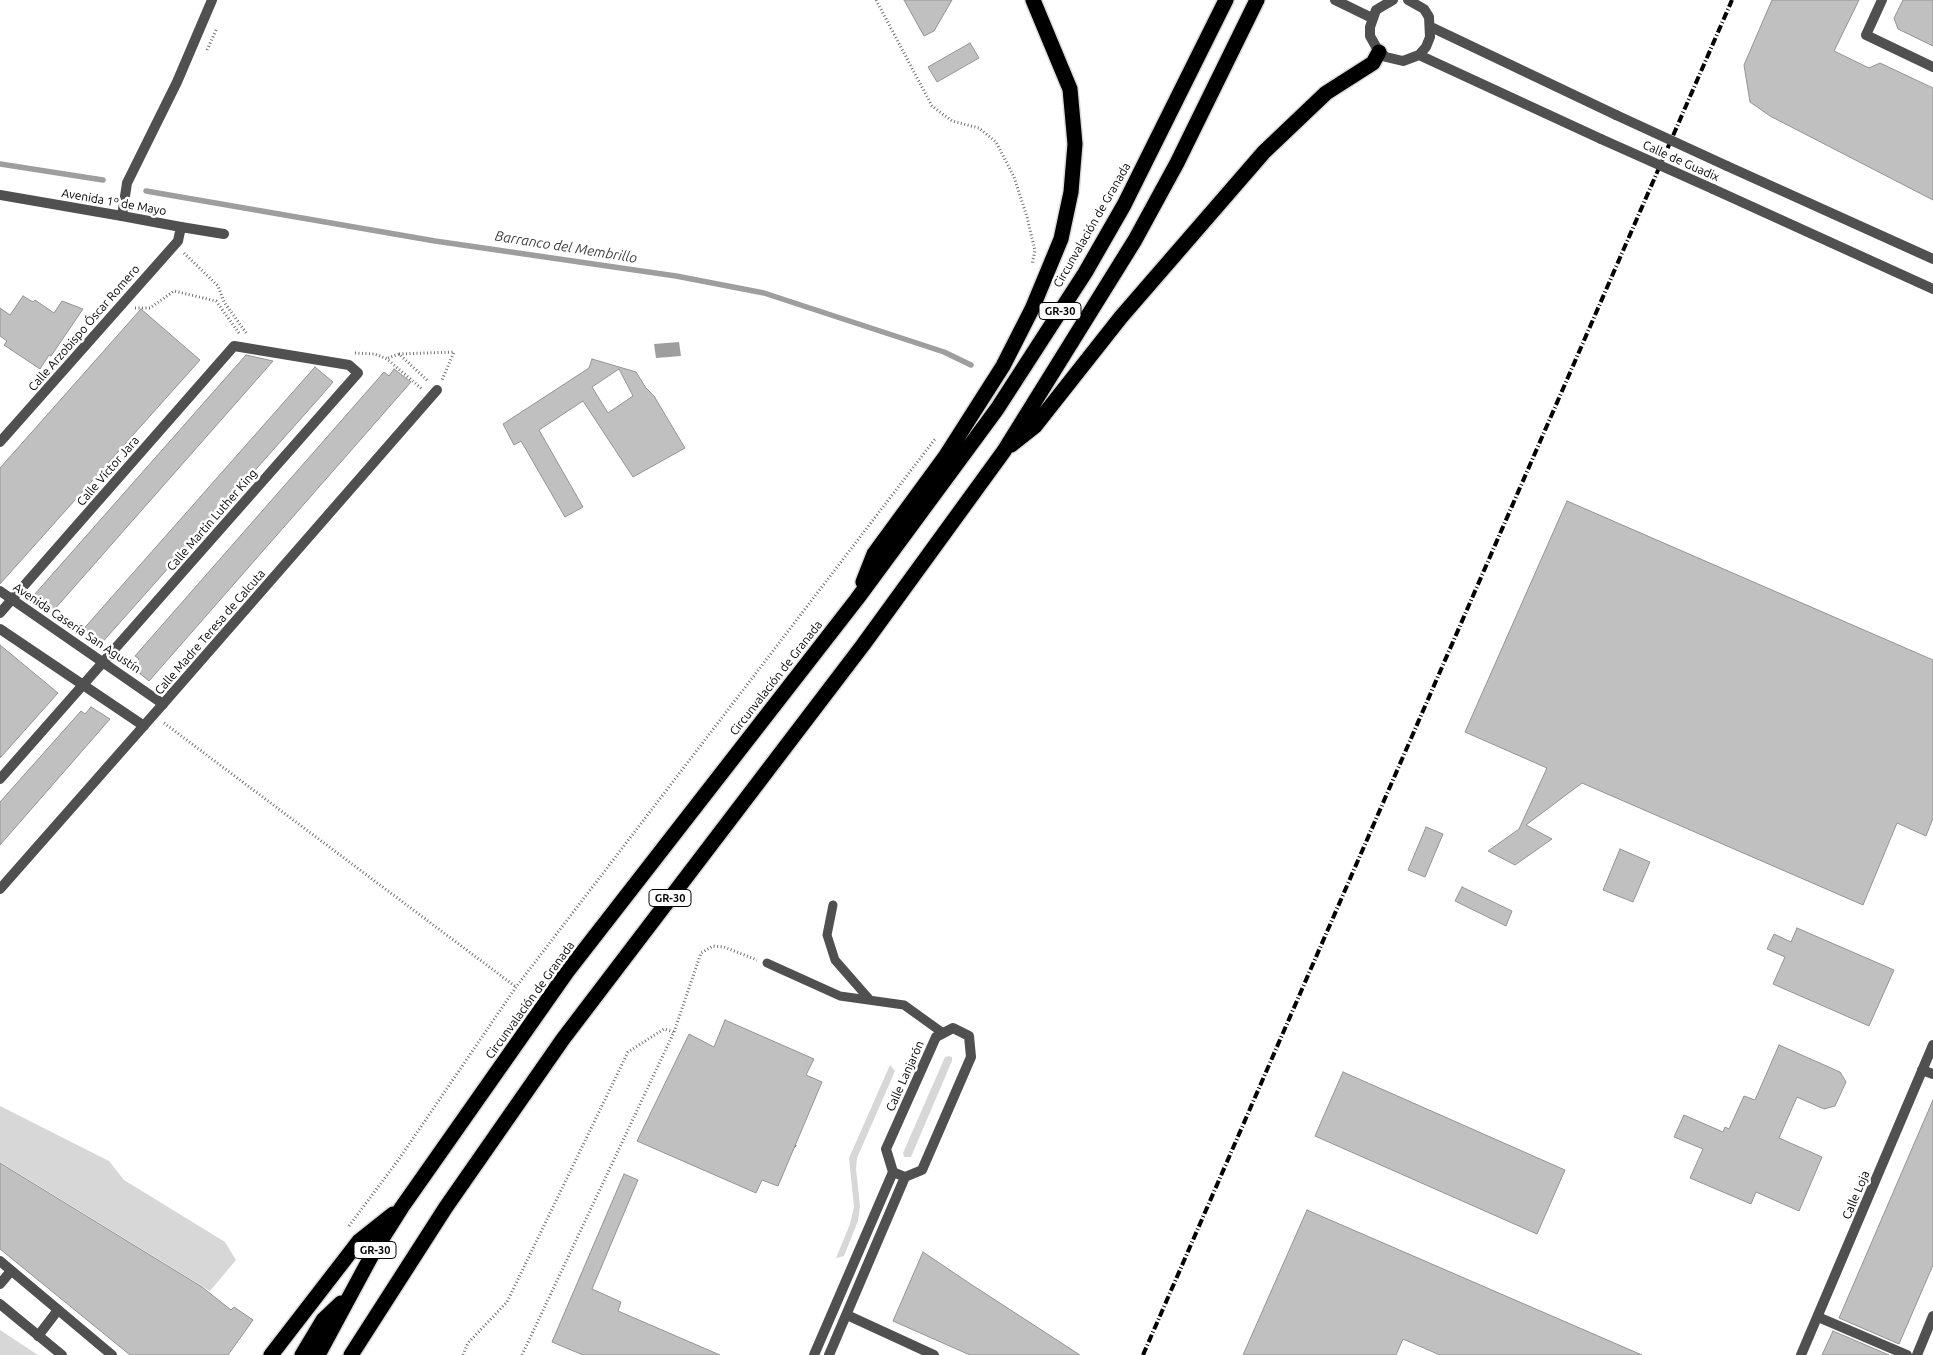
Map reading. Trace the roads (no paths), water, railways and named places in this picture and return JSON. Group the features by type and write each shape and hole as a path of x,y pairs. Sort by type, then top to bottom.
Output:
{"highway":[{"path":"857,599 874,554 945,457 1003,366 1032,309 1061,239 1071,192 1075,144 1070,88 1032,0"},
{"name":"Circunvalación de Granada","path":"318,1355 350,1295 402,1207 567,972 857,599 997,409 1085,273 1124,205 1226,0"},
{"name":"GR-30","path":"351,1355 446,1206 563,1039 864,645 1004,451 1135,240 1177,163 1257,0"},
{"path":"1004,451 1035,426 1121,316 1264,152 1326,93 1372,63 1379,52"},
{"path":"271,1355 359,1241 402,1207"},
{"path":"302,1355 322,1320 350,1295"}],"street":[{"path":"122,216 127,183 177,82 212,0"},
{"path":"1335,0 1372,18"},
{"path":"1393,0 1382,4 1372,18 1370,36 1379,52 1386,57 1403,61 1419,55 1426,47 1430,38 1431,27 1424,9 1408,0"},
{"path":"1882,0 1866,35 1933,67"},
{"name":"Calle de Guadix","path":"1431,27 1616,115 1933,259"},
{"name":"Calle de Guadix","path":"1419,55 1933,289"},
{"name":"Avenida 1º de Mayo","path":"0,195 224,234"},
{"name":"Calle Arzobispo Óscar Romero","path":"0,442 178,241 182,227"},
{"name":"Calle Martin Luther King","path":"0,779 358,373 349,366 238,346"},
{"name":"Calle Víctor Jara","path":"0,613 238,346"},
{"name":"Calle Madre Teresa de Calcuta","path":"0,889 437,390"},
{"name":"Avenida Casería San Agustín","path":"0,591 164,704"},
{"path":"0,629 144,726"},
{"path":"829,1355 905,1177 922,1170 971,1057 969,1036 953,1028 943,1033"},
{"name":"Calle Lanjarón","path":"893,1172 886,1149 936,1037 943,1033"},
{"name":"Calle Loja","path":"1801,1355 1933,1045"},
{"path":"1922,1070 1933,1074"},
{"path":"814,1355 893,1172 905,1177"},
{"path":"0,1261 112,1355"},
{"path":"0,1284 11,1271"},
{"path":"0,1304 62,1355"},
{"path":"38,1336 58,1310"},
{"path":"847,1315 934,1355"},
{"path":"1917,1355 1933,1316"},
{"path":"1818,1317 1907,1355"}],"lane":[{"path":"833,906 827,935 835,960 870,1000"},
{"path":"767,963 840,996 904,1005 943,1033"}],"waterway":[{"name":"Barranco del Membrillo","path":"0,164 103,180"},
{"name":"Barranco del Membrillo","path":"146,191 435,241 676,276 764,293 944,352 971,365"}],"railway":[{"path":"1143,1355 1732,0"}]}
